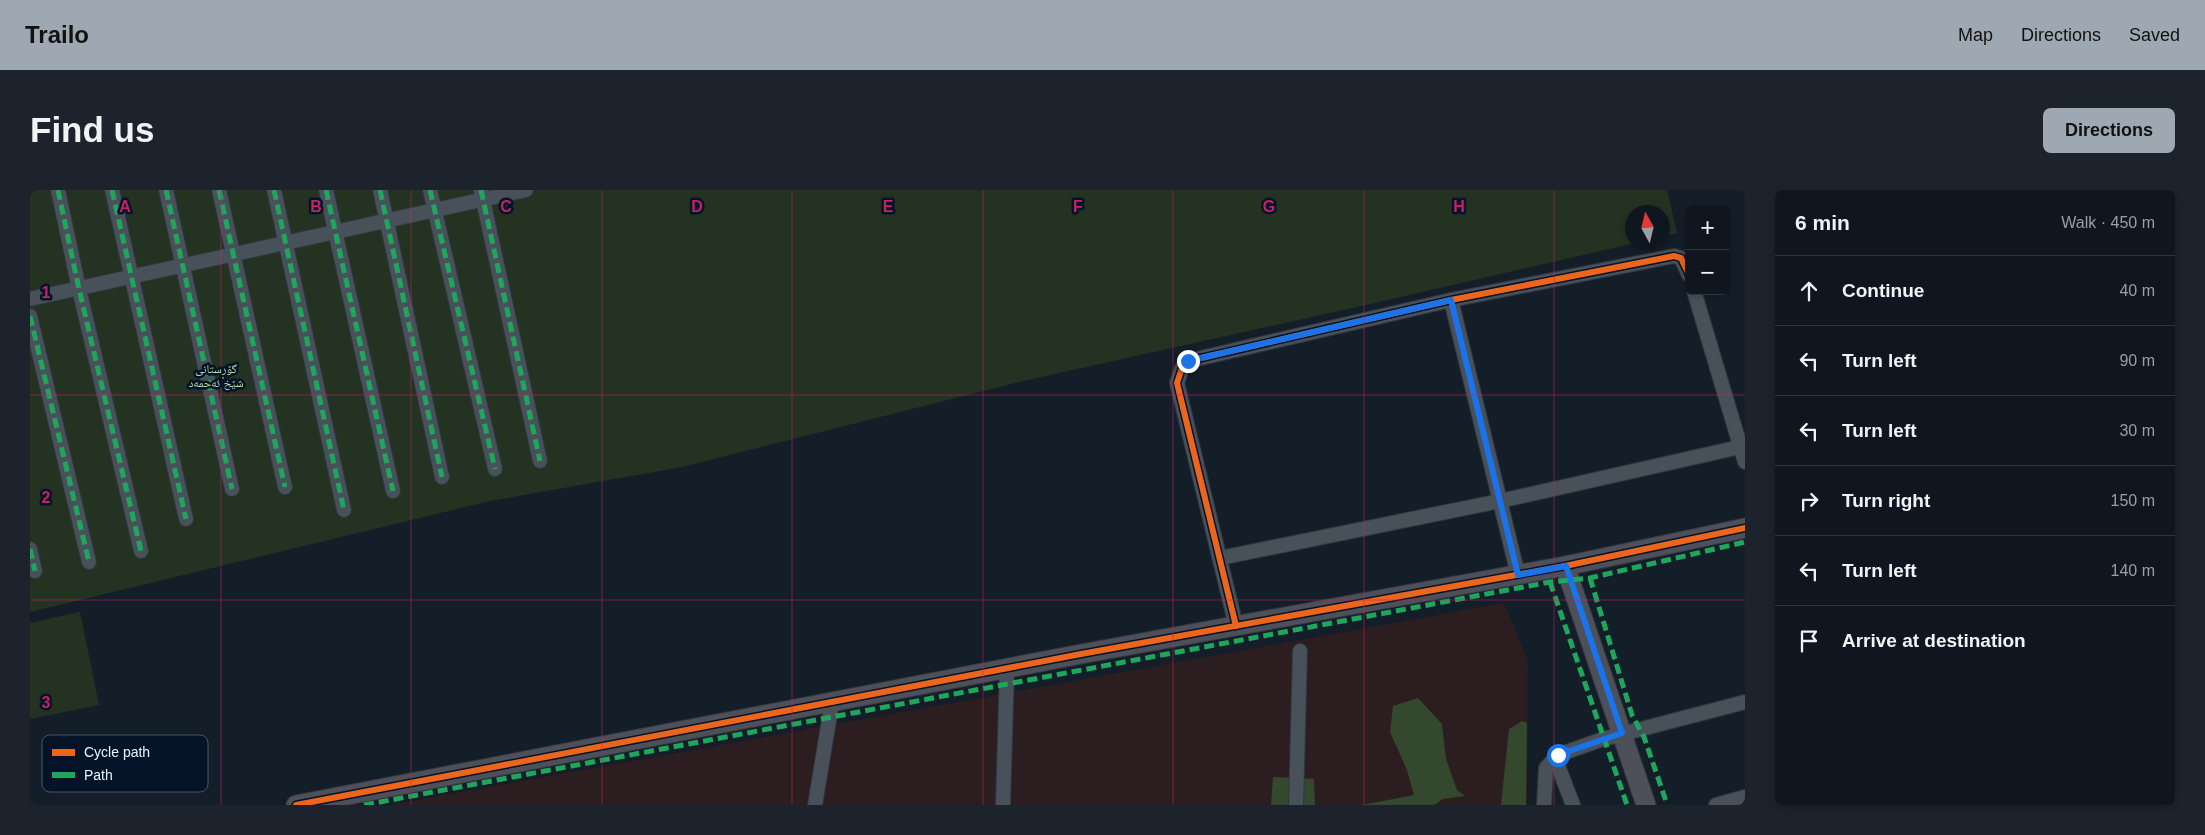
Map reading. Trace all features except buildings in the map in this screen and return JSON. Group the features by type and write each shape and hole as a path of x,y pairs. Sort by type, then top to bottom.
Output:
{"street":[{"path":"58,190 79,289 141,551"},
{"path":"112,190 186,519"},
{"path":"166,190 232,489"},
{"path":"219,190 285,487"},
{"path":"274,190 344,510"},
{"path":"326,190 394,491"},
{"path":"380,190 442,477"},
{"path":"430,190 495,469"},
{"path":"30,299 436,210 482,195 526,190"},
{"path":"482,195 540,461"},
{"path":"1236,626 1177,383 1182,368 1188,361 1451,300 1674,256 1681,258 1685,266"},
{"path":"1695,295 1745,462"},
{"path":"1451,300 1518,575"},
{"path":"30,316 88,562"},
{"path":"1220,558 1500,501 1740,447"},
{"path":"296,805 1007,668 1566,566 1745,528"},
{"path":"30,549 35,571"},
{"path":"1566,566 1646,805"},
{"path":"1296,805 1300,651"},
{"path":"1003,805 1007,668"},
{"path":"815,805 832,702"},
{"path":"1544,805 1546,768 1554,758 1622,733 1745,702"},
{"path":"1554,758 1573,805"},
{"path":"1716,805 1745,797"}],"shaded area":[{"path":"1504,603 1528,661 1527,805 390,805"}],"green space":[{"name":"گۆڕستانی شێخ ئەحمەد","path":"30,190 1667,190 1677,233 1670,234 1670,205 1625,205 1625,245 1023,381 682,467 490,501 30,612"},
{"path":"80,612 99,705 30,719 30,623"},
{"path":"1418,698 1442,724 1446,759 1457,790 1465,796 1443,799 1434,805 1362,805 1414,795 1407,770 1390,732 1393,706"},
{"path":"1522,721 1527,723 1526,805 1501,805 1509,729"},
{"path":"1273,777 1314,779 1315,805 1271,805"}],"marked path":[{"path":"58,190 79,289 141,551"},
{"path":"112,190 186,519"},
{"path":"166,190 232,489"},
{"path":"219,190 285,487"},
{"path":"274,190 344,510"},
{"path":"326,190 393,491"},
{"path":"380,190 442,477"},
{"path":"430,190 495,469"},
{"path":"481,190 540,461"},
{"path":"30,316 89,562"},
{"path":"364,805 1550,582 1590,578 1745,542"},
{"path":"30,549 35,571"},
{"path":"1590,578 1632,715 1644,737 1667,804"},
{"path":"1550,582 1627,805"}],"cycle path":[{"path":"1236,626 1177,383 1182,368 1188,361 1451,300 1674,256 1681,258 1685,266"},
{"path":"296,805 1081,654 1565,566 1745,528"}],"route":[{"path":"1188,361 1451,300 1518,575 1566,566 1622,733 1558,755"}]}
